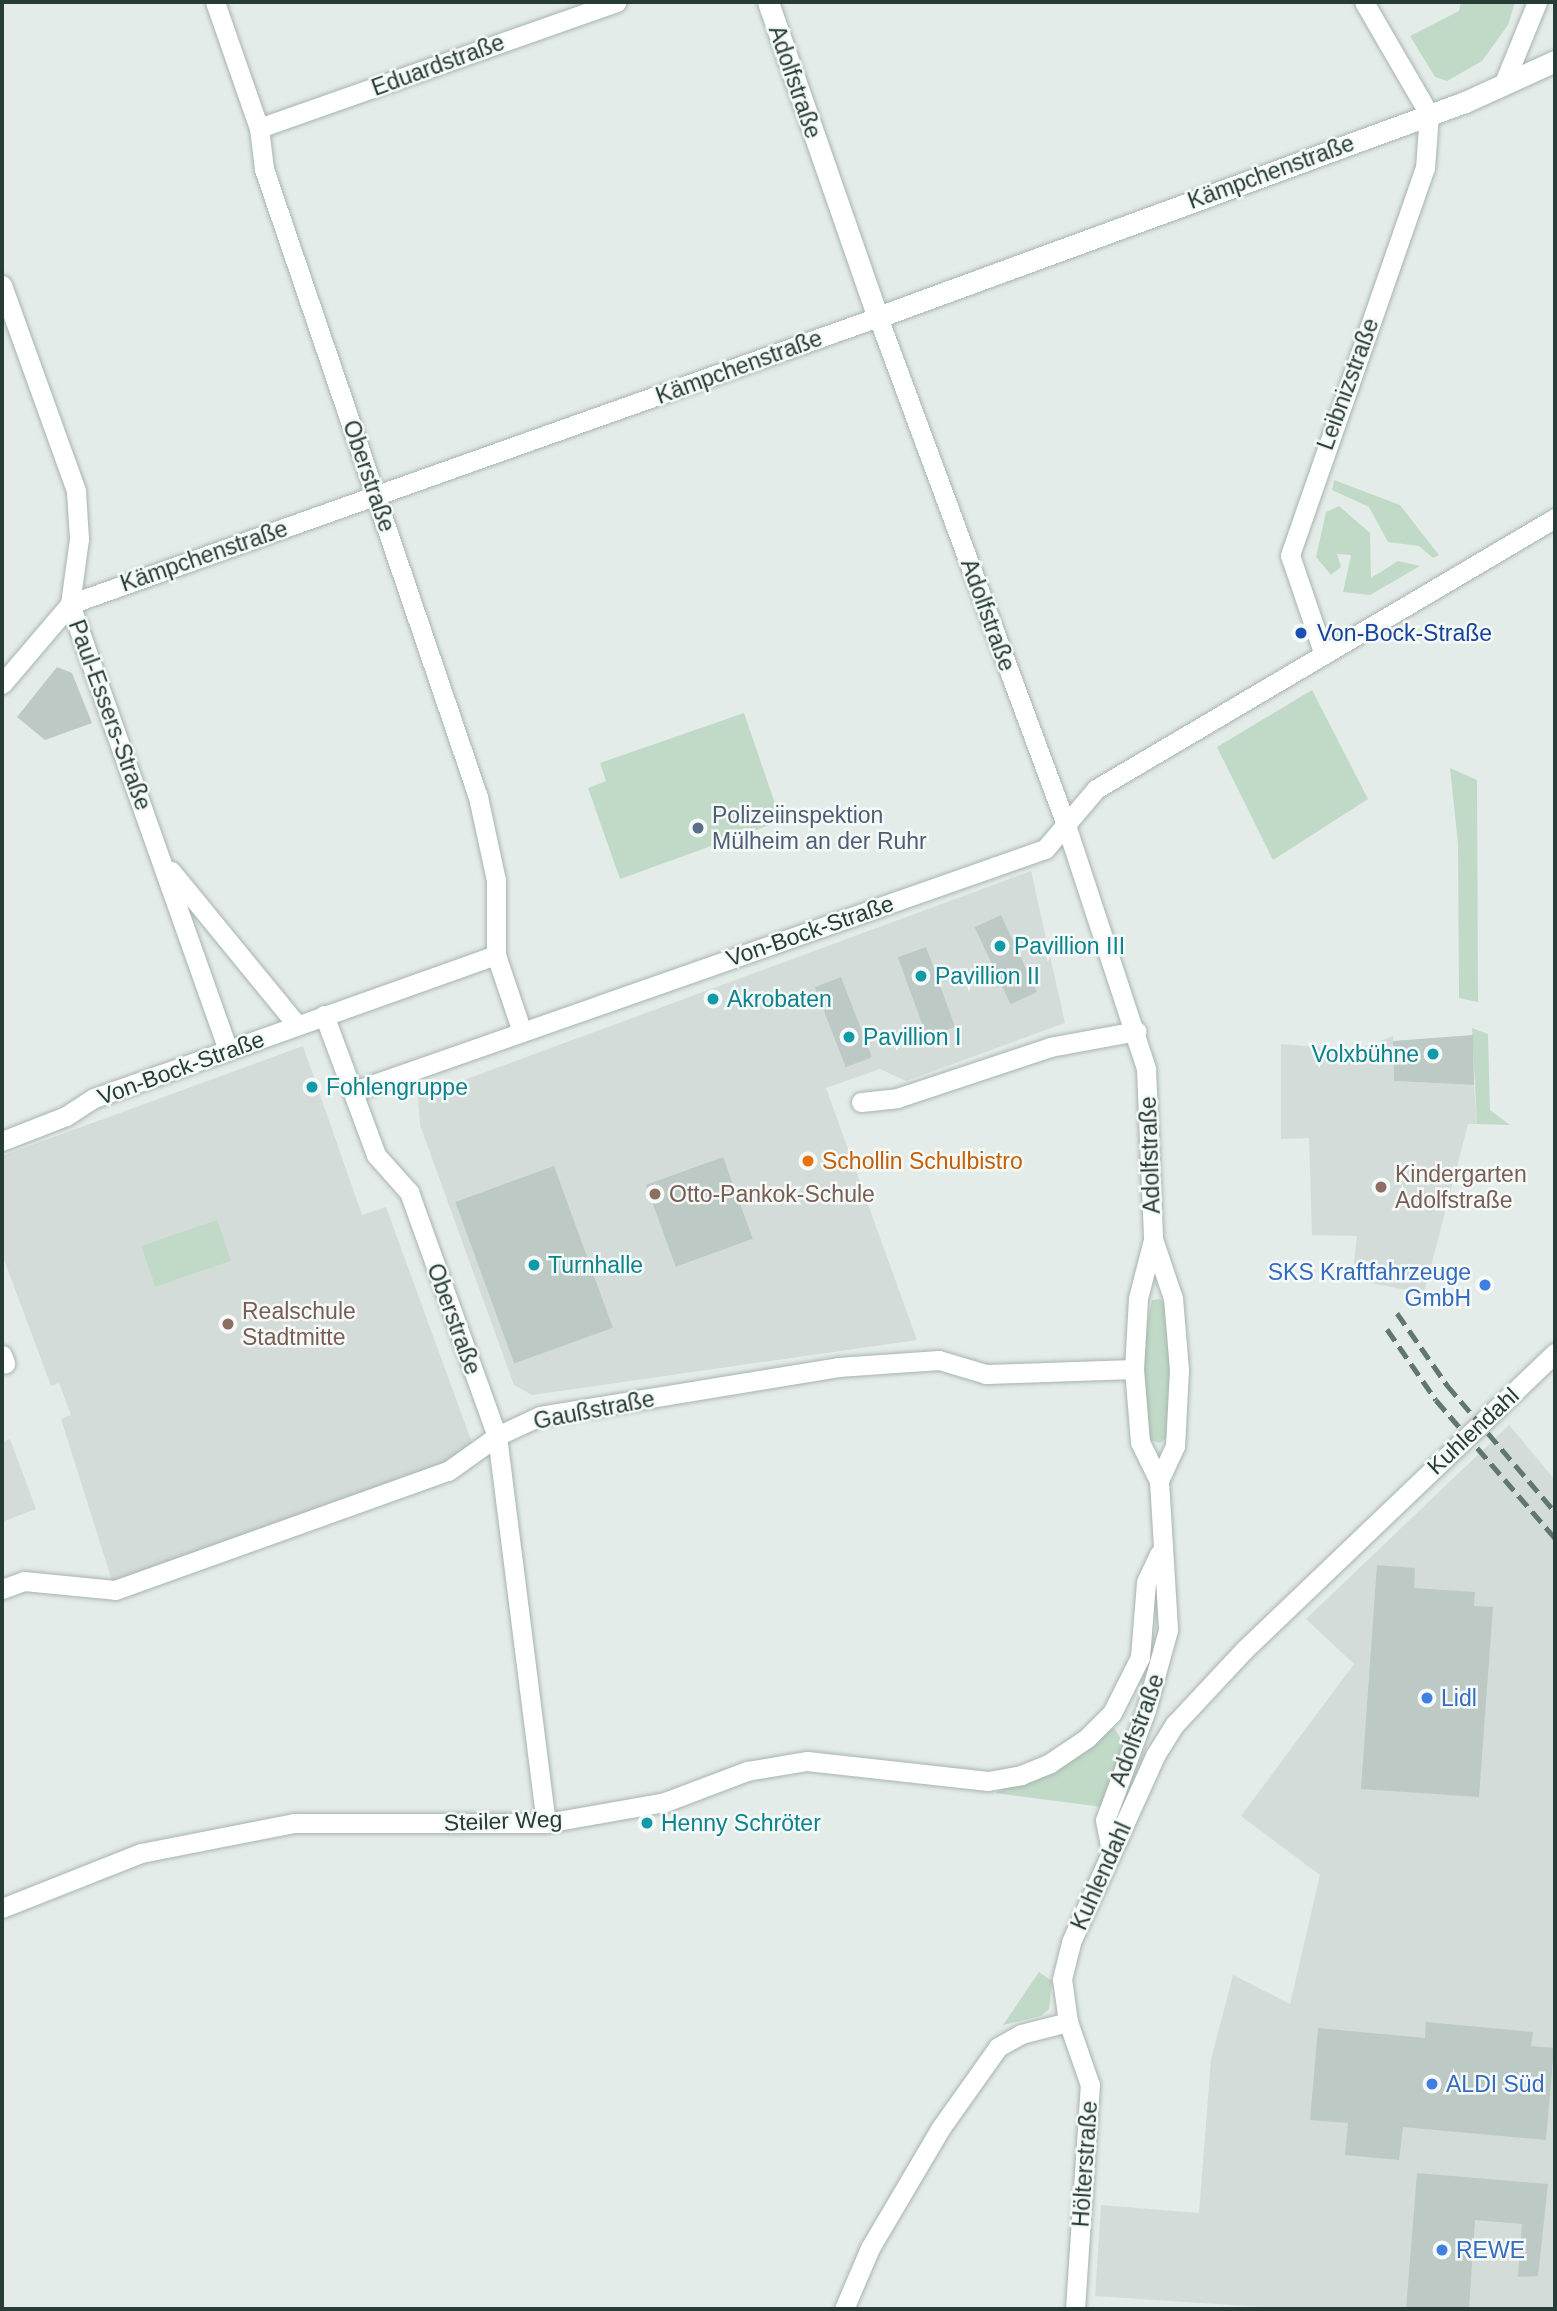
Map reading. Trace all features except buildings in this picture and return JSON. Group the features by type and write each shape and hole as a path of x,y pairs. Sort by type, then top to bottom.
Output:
{"street":[{"name":"Oberstraße","path":"215,2 259,128 264,169 478,797 496,880 496,955 522,1032"},
{"name":"Eduardstraße","path":"259,128 616,2"},
{"name":"Adolfstraße","path":"768,2 878,317 1065,822 1137,1031 1146,1069 1153,1239 1173,1298 1178,1370 1175,1446 1159,1481"},
{"path":"1364,2 1429,114"},
{"path":"1503,85 1537,2"},
{"name":"Kämpchenstraße","path":"70,604 878,317 1429,114 1555,61"},
{"name":"Leibnizstraße","path":"1323,652 1290,555 1425,169 1429,114"},
{"name":"Paul-Essers-Straße","path":"2,285 76,491 79,539 70,604 228,1051"},
{"name":"Von-Bock-Straße","path":"354,1091 1045,849 1065,822 1096,789 1222,719 1323,652 1555,518"},
{"path":"2,684 70,604"},
{"name":"Paul-Essers-Straße","path":"163,862 297,1025"},
{"path":"324,1016 496,955"},
{"name":"Oberstraße","path":"324,1016 376,1155 409,1192 497,1436 546,1823"},
{"name":"Von-Bock-Straße","path":"2,1141 65,1116 94,1098 324,1016"},
{"path":"861,1102 897,1098 1050,1047 1137,1031"},
{"name":"Adolfstraße","path":"1111,1852 1105,1820 1165,1654 1168,1630 1160,1553 1159,1481 1140,1441 1134,1369 1138,1297 1153,1239"},
{"name":"Kuhlendahl","path":"1068,2022 1062,1979 1071,1942 1156,1754 1198,1697 1555,1353"},
{"name":"Gaußstraße","path":"2,1589 23,1581 115,1590 448,1471 497,1436 540,1416 838,1367 939,1360 986,1374 1134,1369"},
{"name":"Steiler Weg","path":"2,1908 141,1853 294,1823 546,1823 665,1802 747,1771 807,1761 988,1781 1051,1763 1112,1713 1140,1657 1146,1581 1160,1553"},
{"path":"844,2309 870,2248 940,2129 998,2047 1020,2034 1068,2022"},
{"name":"Hölterstraße","path":"1068,2022 1090,2085 1075,2309"}],"shaded area":[{"name":"Otto-Pankok-Schule","path":"1031,871 1065,1023 906,1081 880,1069 826,1088 917,1340 532,1395 514,1385 420,1125 418,1097"},
{"name":"Kindergarten Adolfstraße","path":"1393,1036 1394,1081 1474,1085 1477,1124 1468,1124 1424,1293 1352,1280 1357,1236 1312,1235 1309,1138 1281,1139 1281,1044 1356,1050"},
{"name":"Realschule Stadtmitte","path":"303,1046 362,1215 386,1207 475,1451 115,1590 61,1419 71,1415 59,1383 51,1386 2,1254 2,1156"},
{"path":"1509,1425 1555,1480 1555,2309 1289,2309 1095,2296 1101,2205 1199,2213 1211,2060 1233,1975 1290,2004 1320,1875 1241,1816 1354,1664 1306,1619"},
{"path":"10,1439 36,1509 2,1522 2,1442"}],"green space":[{"path":"1461,2 1515,2 1508,25 1482,61 1447,81 1435,77 1410,36 1459,11"},
{"path":"1334,480 1400,505 1439,555 1433,558 1419,546 1388,542 1369,507 1332,490"},
{"path":"1339,506 1370,533 1371,578 1398,561 1420,566 1370,595 1343,592 1351,555 1337,554 1341,567 1331,575 1316,557 1326,512"},
{"path":"1312,690 1368,799 1273,860 1217,747"},
{"path":"744,713 781,821 620,879 588,788 606,781 600,763"},
{"path":"1450,768 1477,780 1478,1002 1459,998 1458,844"},
{"path":"1472,1028 1488,1034 1490,1110 1510,1125 1477,1124"},
{"path":"217,1220 231,1261 155,1287 141,1246"},
{"path":"1160,1299 1166,1305 1172,1361 1169,1436 1160,1443 1150,1440 1141,1399 1147,1324 1152,1300"},
{"path":"1114,1728 1126,1747 1102,1807 995,1793"},
{"path":"1039,1972 1052,1981 1049,2009 1041,2016 1003,2025"}],"railway":[{"path":"1397,1313 1447,1385 1555,1512"},
{"path":"1387,1329 1436,1400 1555,1538"}],"place":[{"name":"Von-Bock-Straße","path":"1301,633"},
{"name":"Polizeiinspektion Mülheim an der Ruhr","path":"698,828"},
{"name":"Pavillion III","path":"1000,946"},
{"name":"Pavillion II","path":"921,976"},
{"name":"Akrobaten","path":"713,999"},
{"name":"Pavillion I","path":"849,1037"},
{"name":"Volxbühne","path":"1433,1054"},
{"name":"Fohlengruppe","path":"312,1087"},
{"name":"Schollin Schulbistro","path":"808,1161"},
{"name":"Kindergarten Adolfstraße","path":"1381,1187"},
{"name":"Otto-Pankok-Schule","path":"655,1194"},
{"name":"Turnhalle","path":"534,1265"},
{"name":"SKS Kraftfahrzeuge GmbH","path":"1485,1285"},
{"name":"Realschule Stadtmitte","path":"228,1324"},
{"name":"Lidl","path":"1427,1698"},
{"name":"Henny Schröter","path":"647,1823"},
{"name":"ALDI Süd","path":"1432,2084"},
{"name":"REWE","path":"1442,2250"}]}
